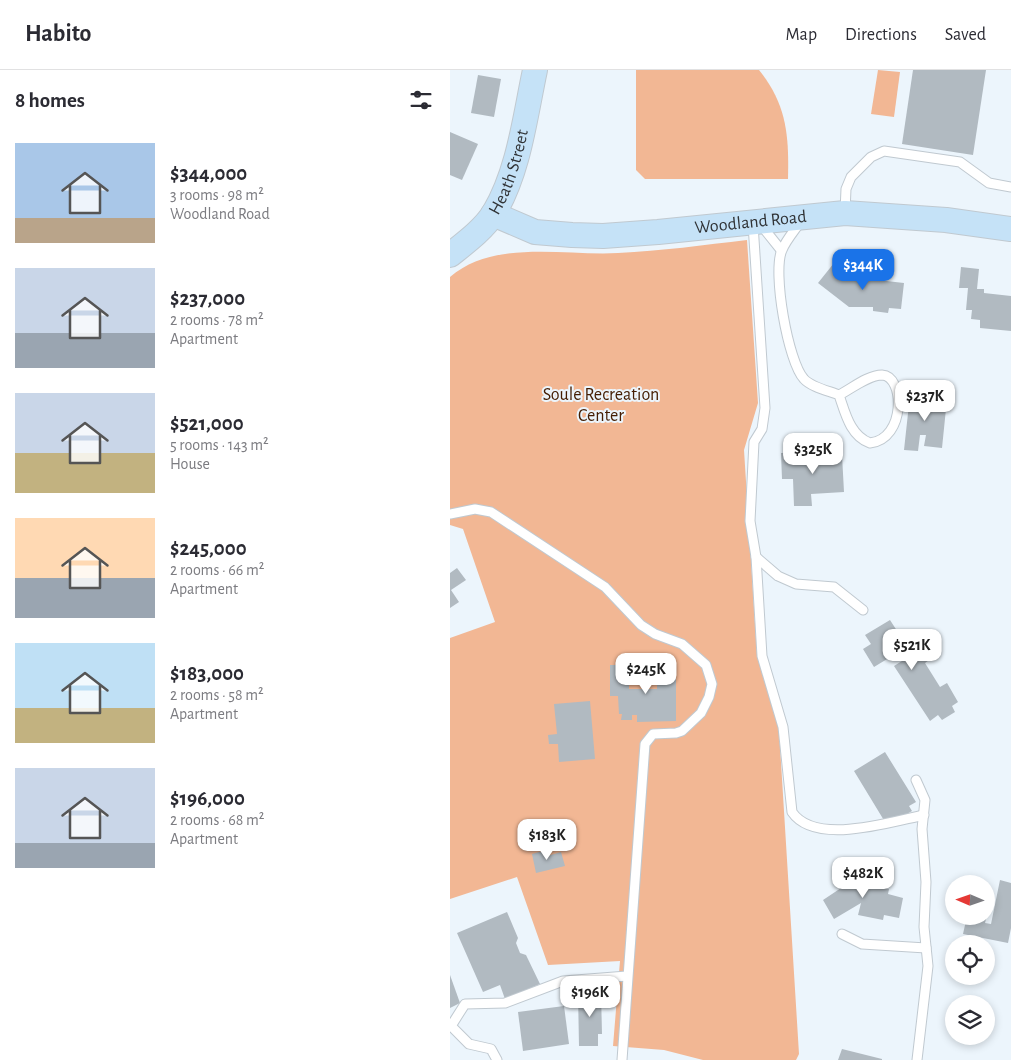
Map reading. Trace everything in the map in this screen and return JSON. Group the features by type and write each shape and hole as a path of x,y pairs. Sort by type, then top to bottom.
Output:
{"street":[{"name":"Heath Street","path":"450,255 471,238 493,214 505,188 518,151 534,70"},
{"name":"Woodland Road","path":"493,214 535,232 603,236 845,213 946,220 1011,229"}],"lane":[{"path":"845,213 846,189 851,177 864,162 884,150 960,162 989,183 1011,187"},
{"path":"804,217 781,250 778,266 780,296 793,360 804,380 839,395 847,420 859,436 870,443 886,438 893,429 897,416 897,392 893,380 889,377 879,375 839,395"},
{"path":"756,221 781,250"},
{"path":"756,221 765,408 762,429 754,442 750,521 756,557 762,656 784,727 792,812 797,820 814,827 835,830 867,827 924,815"},
{"path":"450,514 475,509 490,512 605,586 641,625 655,634 682,644 695,654 710,672 712,684 709,697 701,713 693,722 676,733 653,734 644,744 622,1060"},
{"path":"756,557 778,576 796,584 834,587 863,610"},
{"path":"916,780 926,800 922,829 926,882 924,927 928,966 918,1060"},
{"path":"842,934 862,944 926,948"},
{"path":"497,1060 491,1049 469,1044 451,1026 465,1004 505,1002 563,981 627,976"}],"green space":[{"path":"636,70 759,70 781,109 787,135 788,179 645,179 636,170"},
{"path":"878,70 900,72 894,117 871,114"},
{"name":"Soule Recreation Center","path":"747,240 758,403 744,450 757,655 778,714 799,1054 796,1060 703,1060 664,1050 613,1046 620,961 548,965 517,877 450,899 450,638 495,622 463,529 450,525 450,277 468,265 508,253 618,253"}],"building":[{"path":"913,70 986,70 973,155 902,144"},
{"path":"478,75 501,79 494,117 471,113"},
{"path":"450,132 478,144 462,180 450,175"},
{"path":"834,263 860,283 860,278 904,283 901,309 889,308 888,313 873,311 873,307 849,307 818,283"},
{"path":"961,267 979,269 977,289 984,289 984,293 1011,296 1011,331 980,328 980,320 971,319 972,310 966,310 968,288 959,288"},
{"path":"910,395 947,399 942,448 924,446 926,435 920,435 918,451 904,450"},
{"path":"802,452 802,456 842,455 844,492 811,494 812,506 794,506 793,479 782,479 781,453"},
{"path":"457,568 466,580 451,590 459,602 450,608 450,573"},
{"path":"890,620 912,654 924,646 932,658 925,663 940,687 947,683 958,702 952,706 955,712 942,720 938,715 930,721 894,666 902,661 897,653 874,667 863,649 871,644 865,635"},
{"path":"610,665 629,665 629,689 657,689 657,665 676,665 676,721 637,722 637,715 632,715 632,720 621,720 622,714 619,714 618,696 610,696"},
{"path":"590,701 595,759 559,762 558,744 549,744 548,735 557,734 554,704"},
{"path":"885,752 916,802 909,806 912,811 897,820 895,816 885,822 854,771"},
{"path":"546,850 547,856 561,852 565,866 536,873 532,854"},
{"path":"858,871 866,884 889,889 888,894 903,898 899,918 884,915 883,920 858,915 861,903 834,919 823,900 841,888 838,883"},
{"path":"1000,880 1011,883 1011,928 1008,943 995,940 995,935 963,934 965,925 995,925 995,904"},
{"path":"507,912 518,938 516,943 520,953 526,955 540,984 505,999 500,985 483,992 457,933"},
{"path":"450,975 460,1003 450,1008"},
{"path":"601,992 602,1034 598,1034 598,1046 579,1046 578,993"},
{"path":"564,1006 569,1044 523,1051 518,1012"},
{"path":"842,1049 882,1059 882,1060 838,1060"}]}
